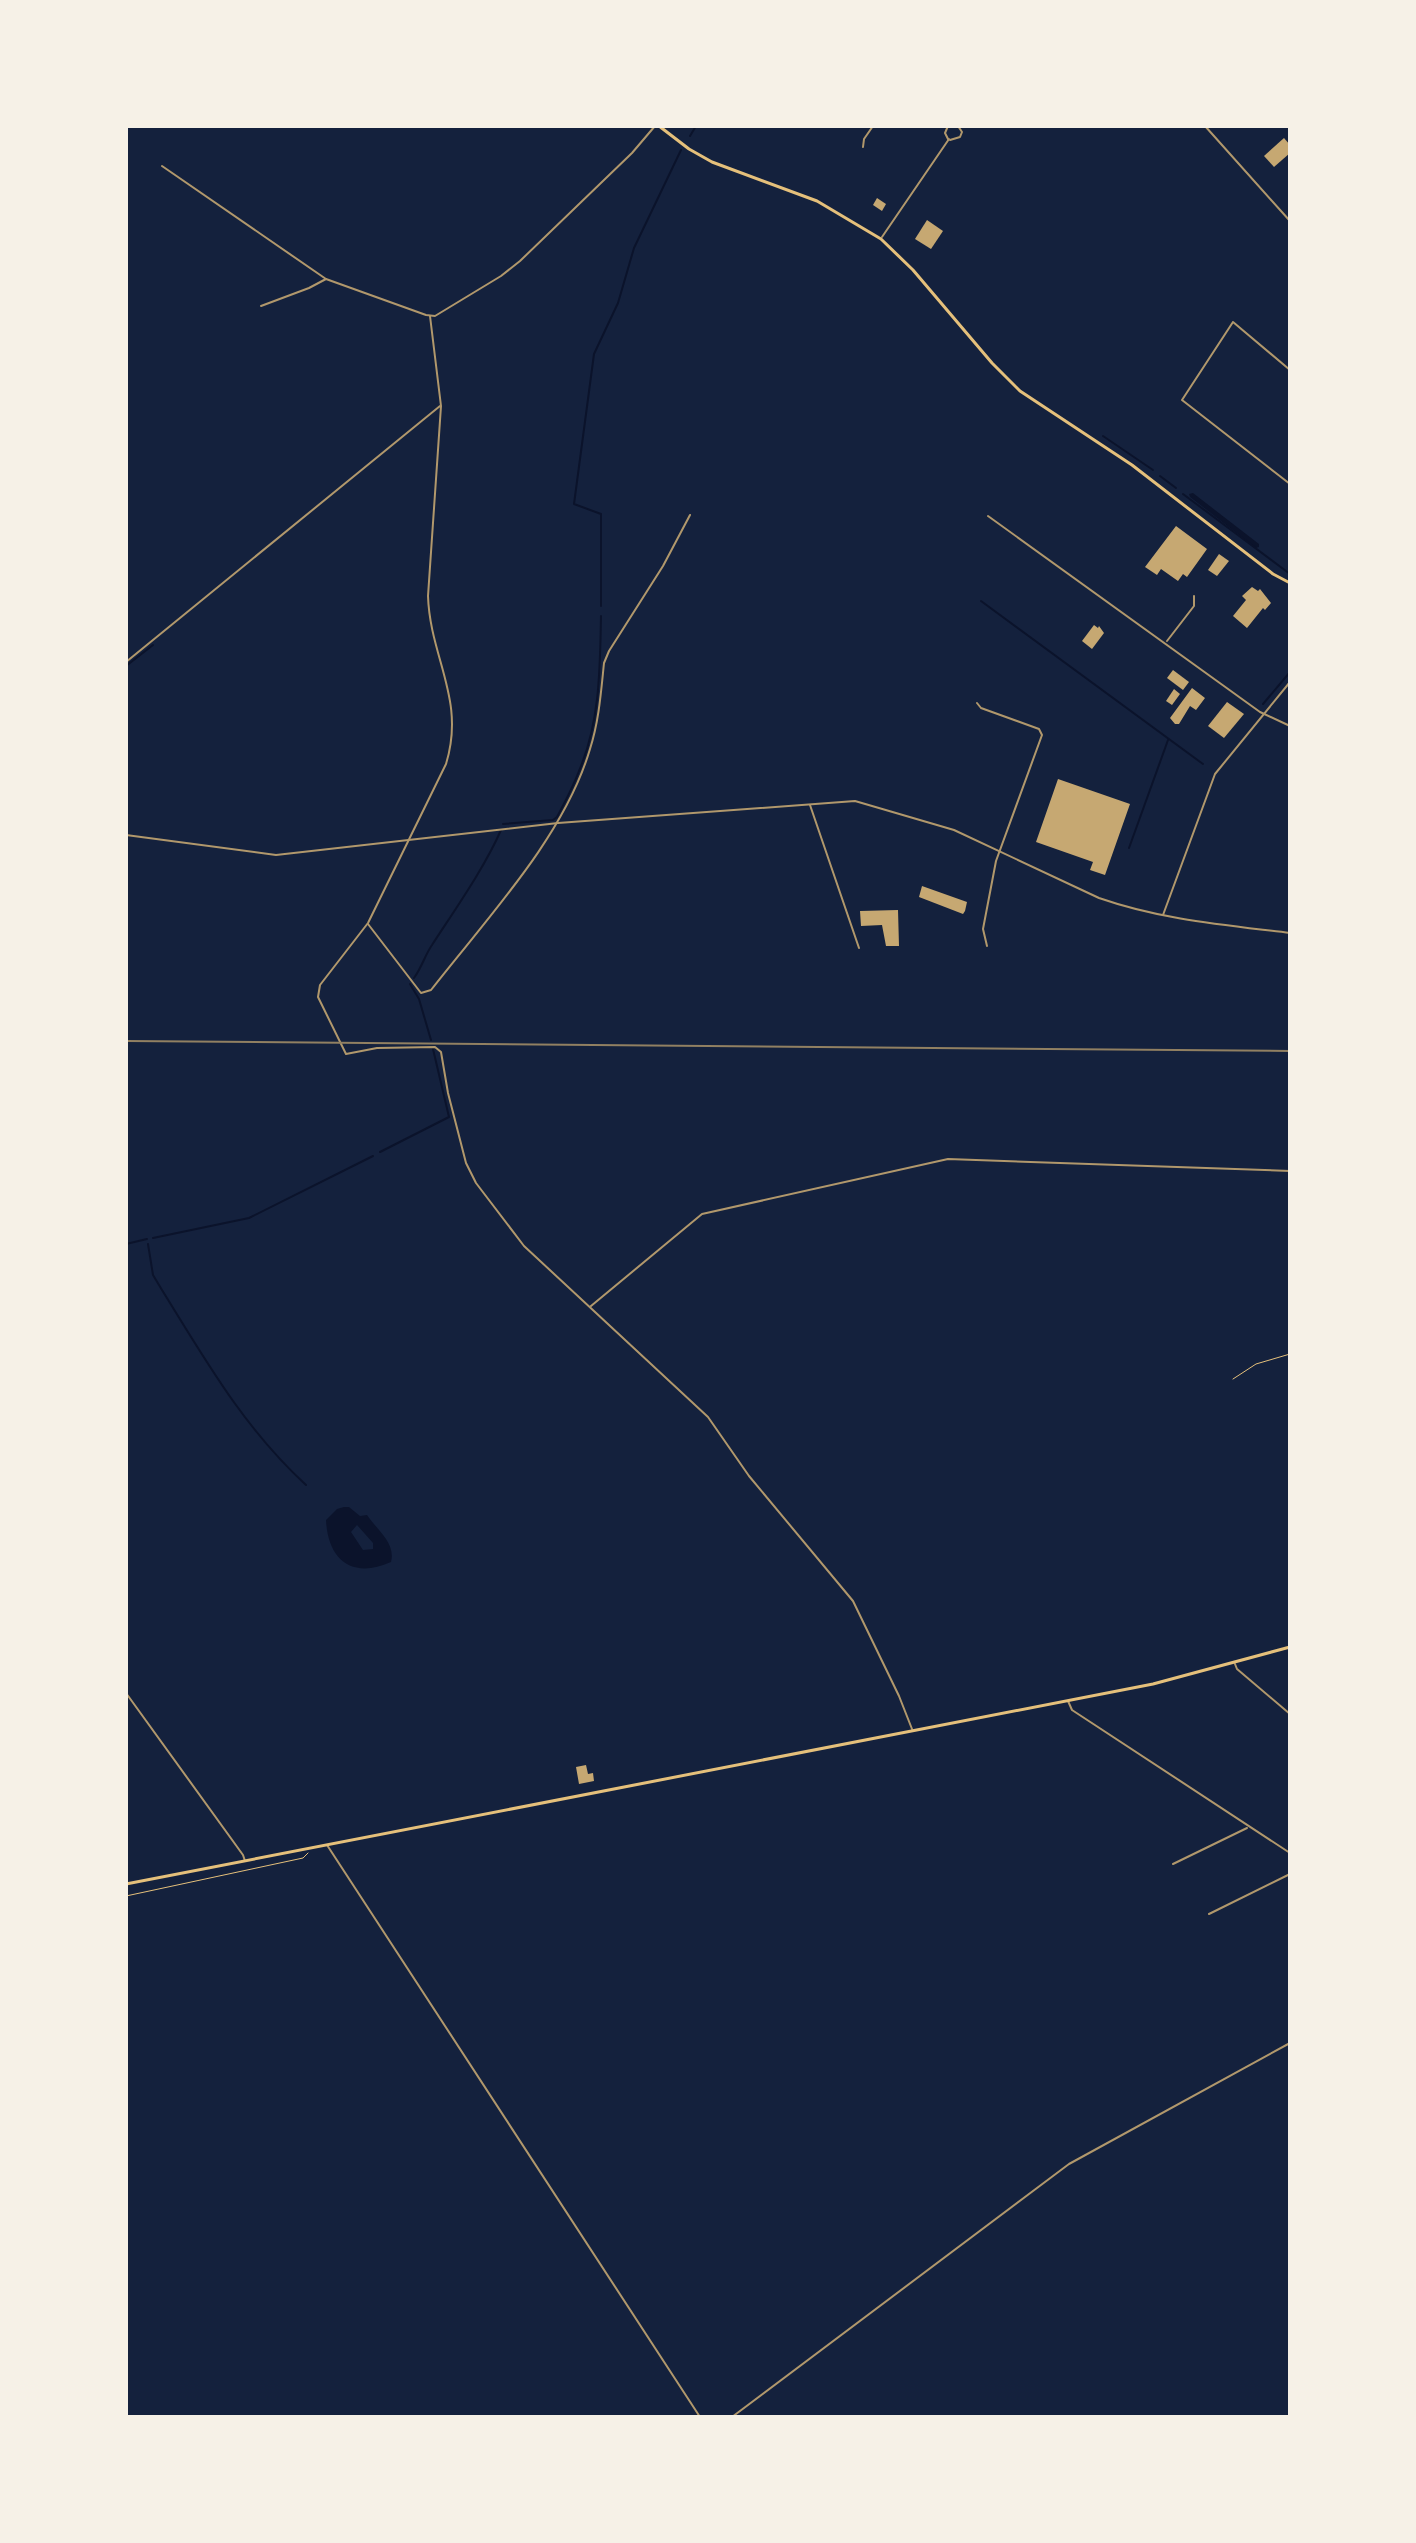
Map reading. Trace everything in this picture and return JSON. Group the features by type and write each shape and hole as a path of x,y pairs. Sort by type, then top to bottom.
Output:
{"main road":[{"path":"657,126 712,162 817,201 881,239 913,270 992,363 1020,391 1123,458 1273,574 1290,583"},
{"path":"126,1884 1153,1684 1290,1647"}],"street":[{"path":"162,166 326,279 430,316 440,315 520,261 657,126"},
{"path":"863,147 864,139 873,126"},
{"path":"946,127 945,133 949,139 957,140 962,132 958,126"},
{"path":"1205,126 1290,221"},
{"path":"881,239 949,139"},
{"path":"261,306 326,279"},
{"path":"430,316 441,406 429,619 451,698 453,735 446,764 368,923 322,979 318,997 346,1054 377,1048 438,1049 468,1170 524,1246 701,1409 749,1476 843,1586 856,1607 913,1730"},
{"path":"1290,370 1233,322 1182,400 1290,484"},
{"path":"126,662 437,406 441,406"},
{"path":"368,923 417,989 427,993 558,823 591,746 604,663 609,651 663,566 690,515"},
{"path":"988,516 1263,714 1290,726"},
{"path":"1165,643 1194,606 1194,596"},
{"path":"1163,916 1215,774 1290,682"},
{"path":"977,703 981,708 1039,729 1042,735 996,861 983,929 987,946"},
{"path":"126,835 276,855 558,823 855,801 954,830 1099,898 1201,924 1290,933"},
{"path":"810,804 859,948"},
{"path":"589,1307 695,1218 709,1211 948,1159 1290,1171"},
{"path":"1235,1663 1237,1669 1290,1714"},
{"path":"126,1693 245,1861"},
{"path":"1067,1700 1072,1710 1290,1853"},
{"path":"1173,1864 1248,1827"},
{"path":"327,1845 700,2417"},
{"path":"1209,1914 1290,1874"},
{"path":"732,2417 1069,2164 1290,2043"}],"path":[{"path":"1233,1379 1256,1364 1290,1354"}],"water":[{"path":"1193,493 1259,547 1256,548 1190,497 1189,494"},
{"path":"349,1507 360,1516 367,1515 385,1537 391,1549 391,1562 377,1567 354,1567 337,1556 326,1520 337,1509","holes":["357,1525 373,1543 373,1549 363,1550 351,1532"]}],"building":[{"path":"1284,138 1290,145 1290,153 1274,167 1264,156"},
{"path":"877,198 886,204 882,211 873,205"},
{"path":"927,220 943,231 931,249 915,239"},
{"path":"1176,526 1207,549 1187,577 1183,574 1178,581 1161,569 1157,575 1145,567"},
{"path":"1219,554 1229,561 1217,576 1208,570"},
{"path":"1252,587 1258,591 1260,589 1271,603 1247,628 1233,616 1246,600 1242,596"},
{"path":"1094,625 1104,633 1092,649 1082,641"},
{"path":"1173,670 1189,682 1183,690 1167,678"},
{"path":"1192,688 1205,698 1196,710 1190,706 1179,724 1175,724 1170,718"},
{"path":"1174,689 1180,694 1172,705 1166,701"},
{"path":"1227,702 1244,714 1224,738 1208,726"},
{"path":"1058,779 1130,804 1105,875 1090,870 1093,862 1036,842"},
{"path":"922,886 967,902 965,911 963,914 919,897"},
{"path":"898,910 899,946 886,946 882,925 861,926 860,911"},
{"path":"586,1765 588,1774 593,1773 594,1781 579,1784 576,1767"}],"waterway":[{"path":"690,136 696,126"},
{"path":"601,606 601,514 574,504 594,354 618,303 634,248 681,150"},
{"path":"1103,436 1153,470"},
{"path":"1160,476 1176,488"},
{"path":"1183,494 1290,574"},
{"path":"981,601 1203,764"},
{"path":"503,824 553,820 572,789 586,752 595,714 601,616"},
{"path":"126,666 153,645"},
{"path":"1263,704 1290,672"},
{"path":"1129,848 1168,740"},
{"path":"414,978 478,874 501,830"},
{"path":"410,984 419,999 431,1040"},
{"path":"380,1152 449,1117 433,1049"},
{"path":"153,1238 249,1218 373,1156"},
{"path":"126,1244 147,1239"},
{"path":"148,1244 153,1275 211,1368 245,1417 306,1485"}],"railway":[{"path":"126,1041 1290,1051"}]}
